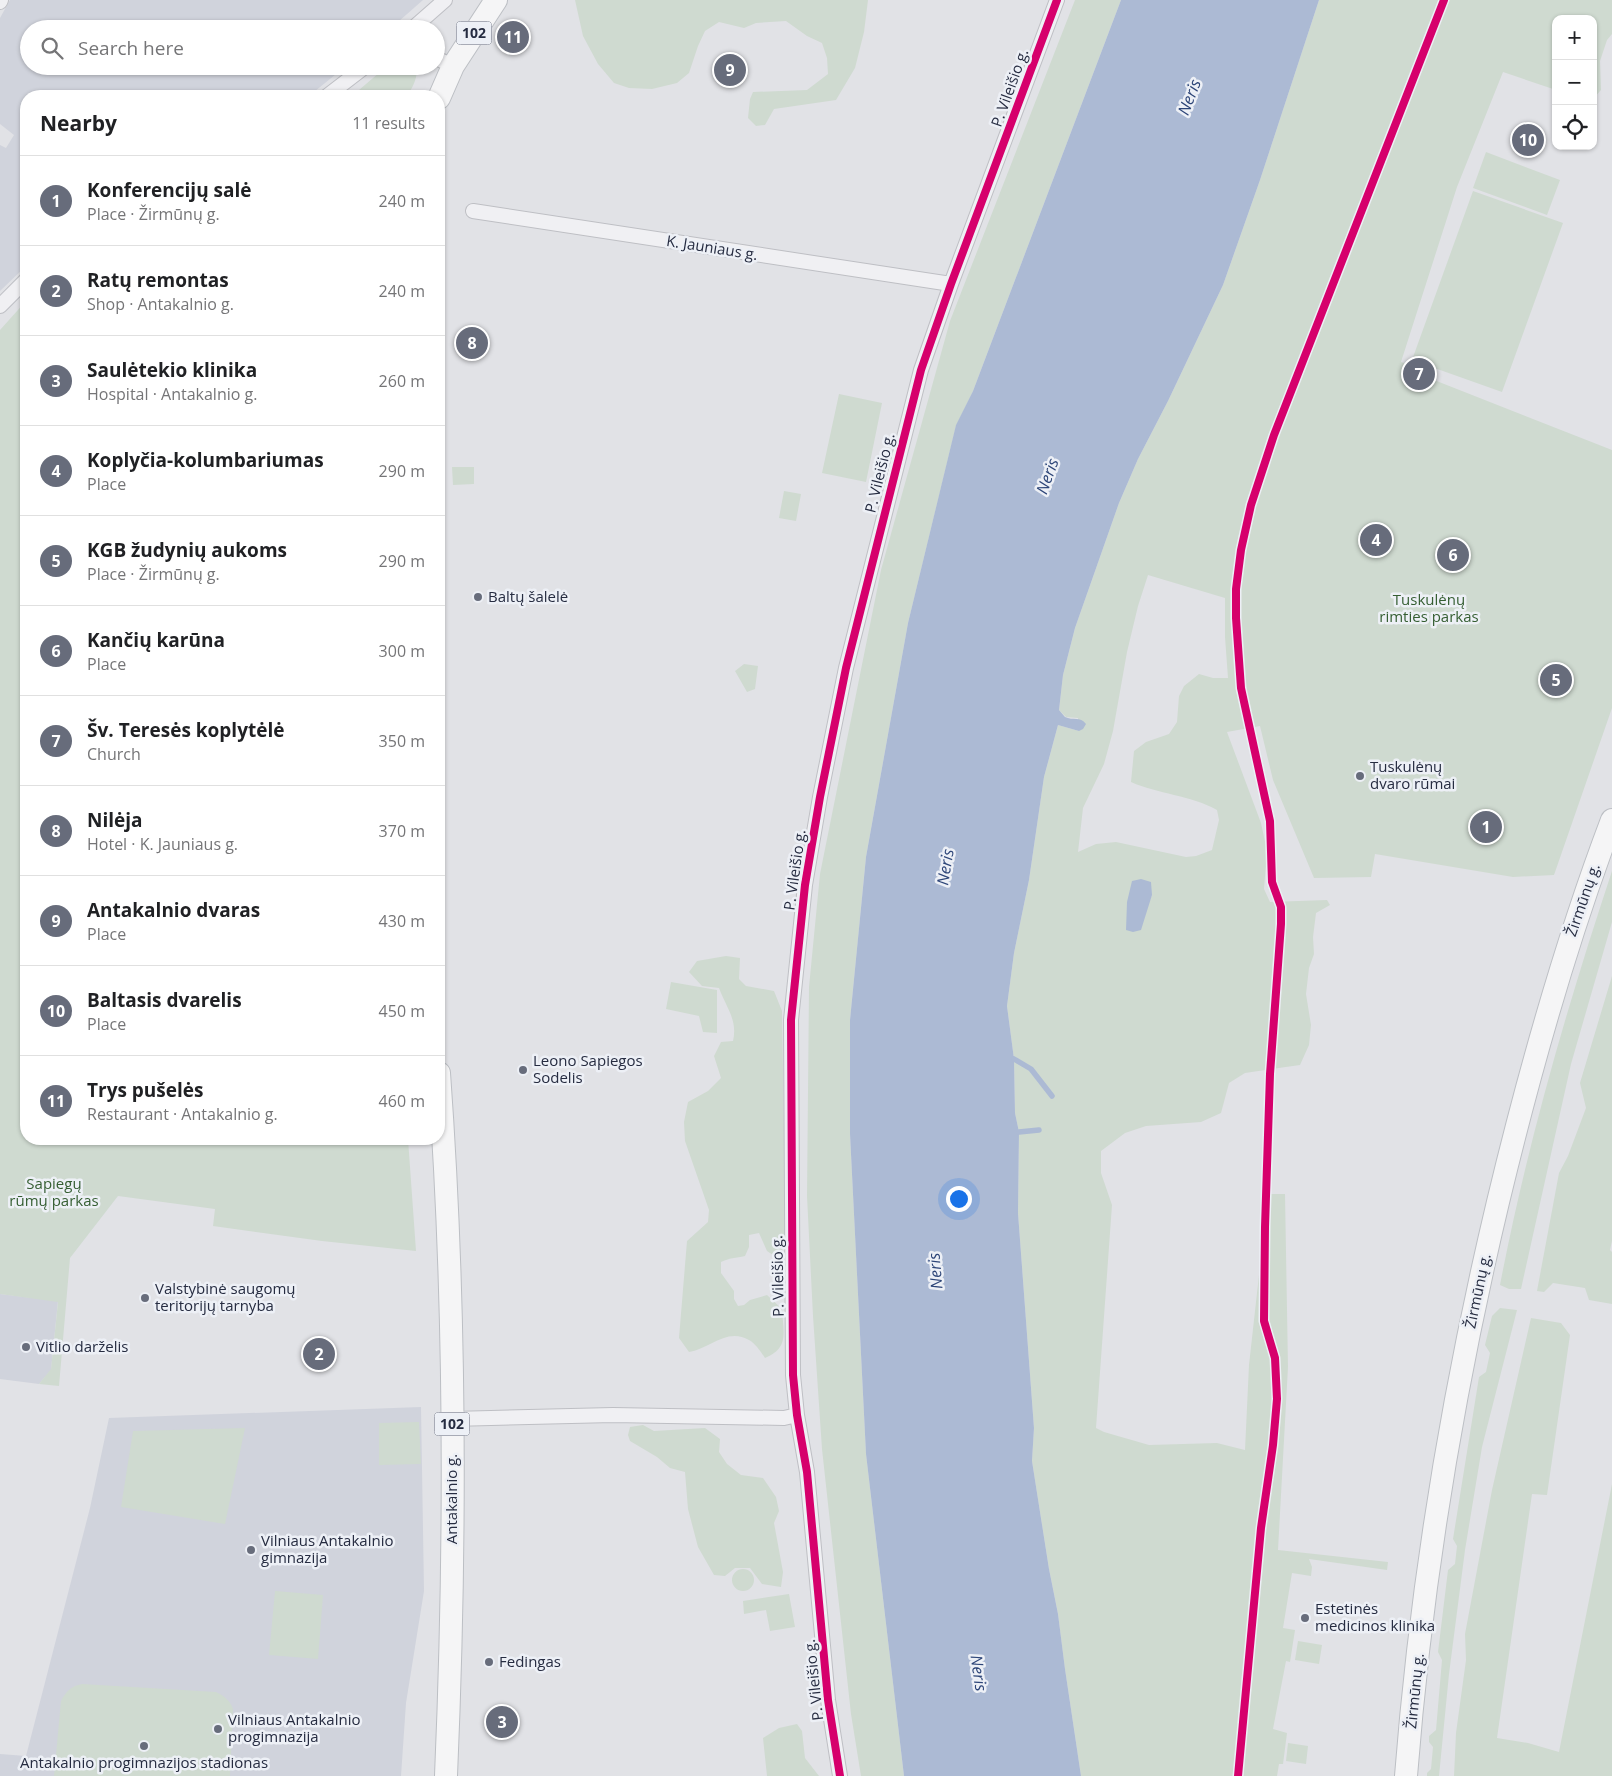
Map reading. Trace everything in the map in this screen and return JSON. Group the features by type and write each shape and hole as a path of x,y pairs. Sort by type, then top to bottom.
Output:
{"main road":[{"name":"102","path":"445,62 496,0"},
{"name":"102","path":"440,90 443,75"},
{"name":"Žirmūnų g.","path":"1406,1776 1420,1641 1438,1503 1477,1293 1528,1083 1572,931 1612,820"},
{"name":"Antakalnio g.","path":"443,1145 449,1257 452,1418 452,1583 446,1776"}],"street":[{"path":"422,20 445,0"},
{"name":"P. Vileišio g.","path":"840,1776 828,1700 807,1472 797,1415 793,1376 791,1020 806,885 820,797 846,668 916,388 951,284 1057,0"},
{"path":"335,90 354,75"},
{"name":"K. Jauniaus g.","path":"472,211 951,284"},
{"path":"0,306 20,286"},
{"path":"452,1418 613,1415 784,1418 797,1415"}],"shaded area":[{"path":"10,0 423,0 400,20 20,20 20,75 335,75 316,90 20,90 20,272 0,291 0,145 6,148 14,135 0,124 0,18"},
{"name":"Vitlio darželis","path":"0,1294 58,1301 51,1370 39,1384 0,1379"},
{"name":"Vilniaus Antakalnio gimnazija","path":"421,1407 424,1591 406,1703 401,1776 0,1776 0,1754 26,1756 90,1508 109,1418"}],"green space":[{"path":"575,0 868,0 864,32 855,68 836,100 774,109 765,125 756,126 748,118 750,99 753,92 807,90 828,74 827,58 822,43 807,36 786,21 756,23 744,28 719,22 705,31 689,73 677,83 652,89 629,88 614,83 598,64 583,36"},
{"path":"1075,0 1121,0 973,391 956,426 908,623 866,857 850,1020 850,1134 866,1454 904,1776 861,1776 851,1714 822,1449 807,1196 809,987 820,874 881,570 950,321"},
{"name":"Tuskulėnų rimties parkas","path":"1319,0 1612,0 1612,34 1607,40 1600,61 1601,90 1597,94 1597,15 1552,15 1552,89 1503,72 1457,187 1401,362 1431,372 1429,378 1612,450 1612,708 1554,875 1513,877 1375,854 1371,877 1314,878 1273,780 1260,726 1227,732 1261,823 1267,851 1264,889 1270,902 1327,900 1330,905 1316,913 1313,937 1314,954 1309,968 1306,994 1311,1025 1309,1045 1300,1065 1245,1073 1229,1083 1221,1113 1201,1122 1146,1126 1125,1133 1101,1151 1101,1173 1112,1205 1096,1428 1149,1445 1217,1443 1245,1450 1249,1365 1268,1194 1285,1194 1288,1367 1278,1550 1388,1562 1387,1570 1309,1559 1312,1567 1311,1576 1292,1573 1283,1628 1295,1630 1290,1662 1286,1661 1273,1729 1287,1733 1283,1764 1279,1764 1277,1776 1081,1776 1058,1614 1032,1461 1034,1428 1018,1213 1019,1132 1015,1113 1014,1059 1007,1006 1014,953 1029,880 1044,777 1058,725 1079,731 1078,718 1066,717 1059,710 1063,675 1075,628 1119,503 1138,459 1223,285 1260,180","holes":["1148,575 1225,598 1228,678 1213,678 1199,674 1184,686 1179,696 1177,722 1169,734 1146,742 1134,751 1131,782 1196,801 1217,810 1219,820 1212,850 1196,856 1186,857 1116,842 1096,844 1078,852 1083,808 1104,764 1113,731 1127,652","1132,881 1152,895 1147,908"]},
{"path":"376,75 416,75 411,90 359,90"},
{"path":"1486,152 1560,180 1547,215 1473,188"},
{"path":"1473,191 1563,223 1502,392 1412,360"},
{"name":"Sapiegų rūmų parkas","path":"20,308 20,1145 408,1145 416,1251 322,1241 213,1226 215,1209 118,1196 70,1258 59,1386 39,1384 51,1369 58,1302 0,1294 0,330"},
{"path":"839,394 882,403 866,482 822,473"},
{"path":"452,467 474,467 474,484 453,485"},
{"path":"784,491 801,494 796,521 779,518"},
{"path":"744,664 758,666 755,689 747,692 735,671"},
{"path":"1612,871 1612,922 1571,1064 1521,1289 1509,1289 1500,1285 1535,1128 1579,973"},
{"path":"726,956 740,958 739,979 746,986 774,991 782,1011 786,1246 776,1257 767,1251 759,1233 749,1235 749,1247 745,1256 721,1262 721,1273 734,1291 734,1299 738,1306 767,1295 782,1309 784,1332 782,1344 773,1354 765,1358 753,1343 741,1337 726,1337 689,1352 679,1338 687,1241 708,1222 709,1210 685,1141 684,1122 688,1102 708,1091 721,1078 714,1056 721,1042 733,1041 734,1033 733,1020 719,988 702,986 689,972 697,961"},
{"path":"1612,976 1612,1241 1610,1250 1612,1252 1612,1304 1589,1300 1585,1288 1553,1283 1544,1292 1537,1291 1559,1173 1568,1156 1586,1108 1580,1083"},
{"path":"671,982 717,990 717,1033 703,1032 699,1016 666,1009"},
{"path":"1500,1308 1517,1310 1482,1447 1465,1550 1449,1674 1439,1776 1427,1776 1431,1769 1433,1747 1429,1742 1429,1736 1436,1730 1442,1660 1438,1652 1448,1570 1455,1564 1457,1546 1453,1539 1479,1377 1486,1372 1490,1353 1485,1345 1492,1316"},
{"path":"1531,1318 1561,1323 1570,1335 1547,1495 1532,1494 1497,1738 1528,1743 1559,1752 1612,1484 1612,1776 1454,1776 1456,1733 1466,1660 1465,1634 1492,1490"},
{"path":"419,1422 421,1464 379,1465 379,1423"},
{"path":"643,1425 654,1431 705,1428 720,1439 719,1452 727,1464 741,1475 763,1478 776,1497 779,1511 774,1523 783,1572 781,1587 762,1584 750,1568 735,1568 725,1576 714,1575 698,1547 688,1509 685,1472 670,1468 657,1457 630,1441 628,1435 630,1427"},
{"path":"245,1428 225,1524 121,1507 133,1431"},
{"path":"743,1569 751,1572 754,1580 751,1588 743,1591 735,1588 732,1580 735,1572"},
{"path":"275,1591 323,1595 318,1659 269,1655"},
{"path":"789,1594 795,1627 770,1631 766,1610 744,1614 743,1601"},
{"path":"1298,1641 1322,1645 1319,1664 1295,1660"},
{"name":"Antakalnio progimnazijos stadionas","path":"82,1684 216,1692 222,1695 233,1709 230,1776 54,1776 61,1701 65,1694 75,1686"},
{"path":"797,1724 802,1731 805,1758 819,1776 767,1776 763,1738 779,1728"},
{"path":"1288,1743 1308,1746 1306,1764 1286,1761"}],"water":[{"name":"Neris","path":"1121,0 1319,0 1260,180 1223,285 1138,459 1119,503 1075,628 1063,675 1059,710 1065,717 1079,719 1086,724 1079,731 1058,725 1044,777 1029,880 1014,953 1007,1006 1014,1059 1015,1113 1019,1132 1018,1213 1034,1428 1032,1461 1058,1614 1081,1776 904,1776 866,1454 850,1134 850,1020 866,857 908,623 956,425 973,391"},
{"path":"1141,879 1151,882 1152,895 1141,930 1133,932 1126,930 1127,902 1132,881"}],"waterway":[{"path":"1014,1059 1031,1069 1052,1096"},
{"path":"1019,1132 1039,1130"}],"cycle path":[{"path":"840,1776 828,1700 807,1472 797,1415 793,1375 791,1020 805,885 820,797 846,668 921,370 951,284 1057,0"},
{"path":"1238,1776 1261,1528 1273,1445 1277,1399 1275,1358 1264,1321 1270,1074 1281,907 1272,882 1270,821 1241,688 1236,589 1241,550 1251,505 1274,435 1444,0"}],"place":[{"name":"Trys pušelės","path":"513,37"},
{"name":"Antakalnio dvaras","path":"730,70"},
{"name":"Baltasis dvarelis","path":"1528,140"},
{"name":"Nilėja","path":"472,343"},
{"name":"Šv. Teresės koplytėlė","path":"1419,374"},
{"name":"Koplyčia-kolumbariumas","path":"1376,540"},
{"name":"Kančių karūna","path":"1453,555"},
{"name":"Baltų šalelė","path":"478,597"},
{"name":"KGB žudynių aukoms","path":"1556,680"},
{"name":"Tuskulėnų dvaro rūmai","path":"1360,776"},
{"name":"Konferencijų salė","path":"1486,827"},
{"name":"Leono Sapiegos Sodelis","path":"523,1070"},
{"name":"Valstybinė saugomų teritorijų tarnyba","path":"145,1298"},
{"name":"Vitlio darželis","path":"26,1347"},
{"name":"Ratų remontas","path":"319,1354"},
{"name":"Vilniaus Antakalnio gimnazija","path":"251,1550"},
{"name":"Estetinės medicinos klinika","path":"1305,1618"},
{"name":"Fedingas","path":"489,1662"},
{"name":"Saulėtekio klinika","path":"502,1722"},
{"name":"Vilniaus Antakalnio progimnazija","path":"218,1729"},
{"name":"Antakalnio progimnazijos stadionas","path":"144,1746"}]}
